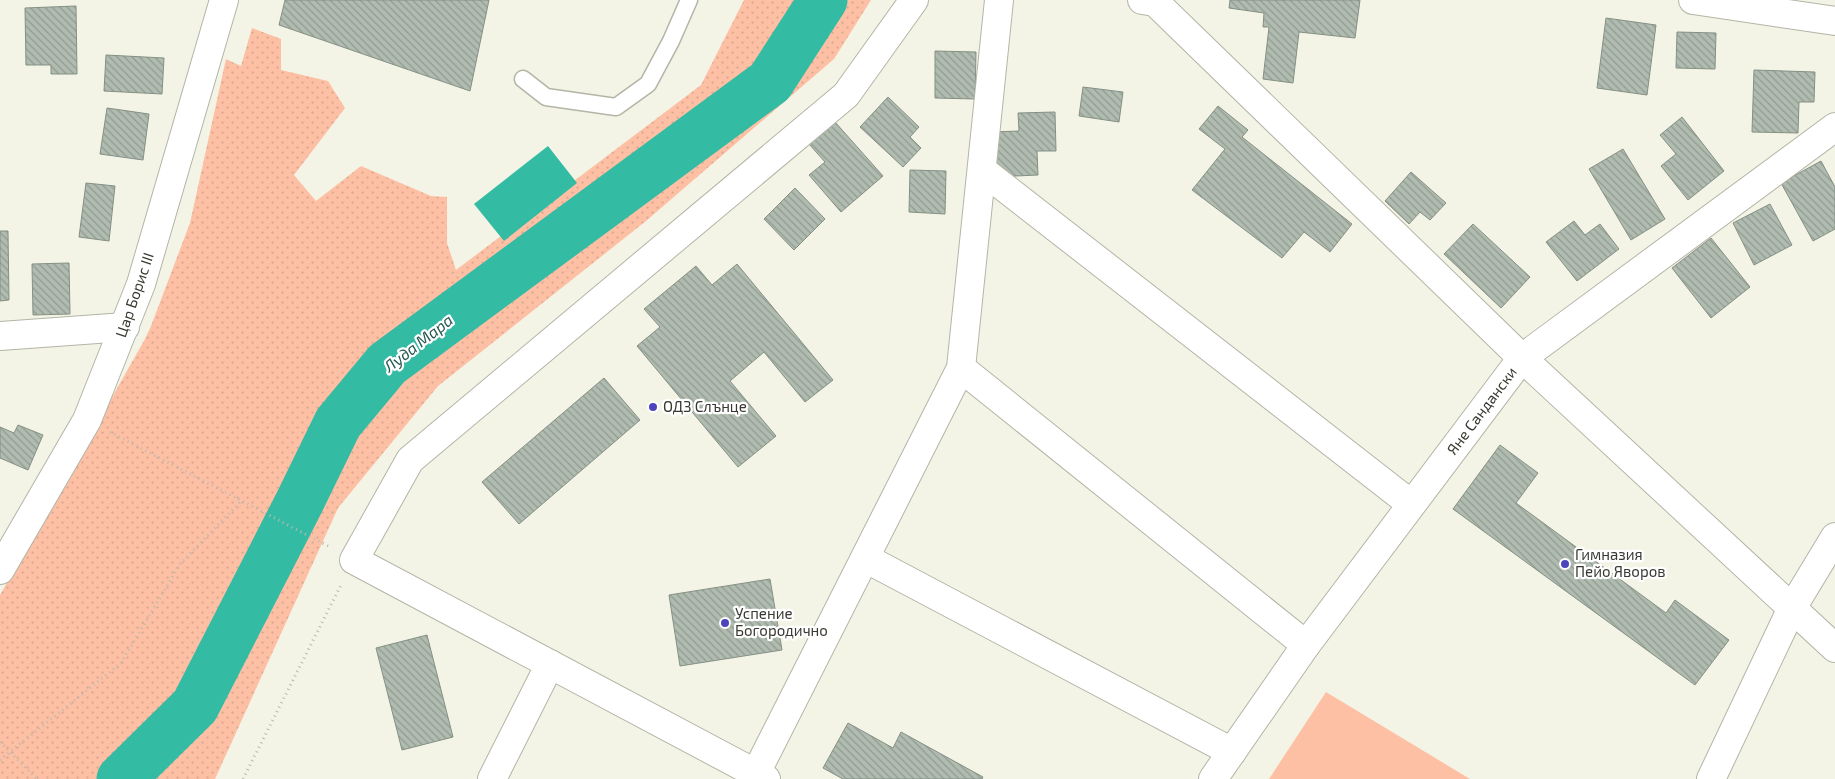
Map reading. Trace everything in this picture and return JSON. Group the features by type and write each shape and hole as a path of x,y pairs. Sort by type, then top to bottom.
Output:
{"street":[{"name":"Цар Борис III","path":"0,570 87,420 125,327 141,284 224,0"},
{"path":"914,0 846,95 410,460 354,560 758,777 865,558 961,368 999,0"},
{"path":"1142,0 1155,2 1522,358 1835,648"},
{"path":"1693,0 1835,21"},
{"name":"Яне Сандански","path":"1213,779 1306,645 1522,358 1835,127"},
{"path":"982,170 1411,504"},
{"path":"0,336 125,327"},
{"path":"961,368 1306,645"},
{"path":"1711,779 1792,608 1835,537"},
{"path":"865,558 1232,752"},
{"path":"492,779 550,664"}],"lane":[{"path":"523,79 546,97 616,106 648,84 671,41 689,0"}],"path":[{"path":"87,420 307,535"},
{"path":"0,760 121,663 180,564 241,500"},
{"path":"242,779 354,560"},
{"path":"0,742 37,779"}],"shaded area":[{"path":"744,0 871,0 834,59 646,221 438,386 338,508 215,779 0,779 0,595 151,326 190,223 226,59 241,66 252,28 281,39 281,70 328,81 345,108 294,175 316,201 361,166 431,196 447,197 447,243 456,270 701,85"},
{"path":"1326,692 1470,779 1269,779"}],"water":[{"path":"548,146 577,183 504,241 474,204"}],"building":[{"path":"285,0 489,0 470,91 279,25"},
{"path":"1230,0 1360,0 1355,38 1299,32 1293,83 1263,79 1269,27 1263,27 1264,13 1229,8"},
{"path":"76,6 77,74 51,74 51,65 26,65 25,8"},
{"path":"1606,18 1656,25 1647,95 1597,88"},
{"path":"1677,32 1716,33 1715,69 1676,68"},
{"path":"935,51 976,52 975,99 935,98"},
{"path":"106,55 164,58 162,94 104,91"},
{"path":"1754,70 1815,72 1814,102 1799,102 1798,133 1752,132"},
{"path":"1083,87 1123,92 1119,122 1079,116"},
{"path":"888,97 919,127 910,137 921,148 903,167 860,127"},
{"path":"1218,106 1248,130 1242,137 1352,224 1330,252 1304,232 1282,258 1192,190 1225,149 1199,129"},
{"path":"107,108 149,114 143,160 100,154"},
{"path":"1055,112 1056,151 1037,151 1038,175 993,177 992,132 1019,131 1018,113"},
{"path":"1682,117 1724,171 1688,200 1661,166 1676,154 1660,135"},
{"path":"835,122 883,176 841,212 809,175 825,162 809,144"},
{"path":"1623,149 1665,219 1631,240 1589,169"},
{"path":"1821,161 1835,187 1835,229 1813,241 1781,183"},
{"path":"910,170 946,171 945,214 909,212"},
{"path":"1411,172 1446,203 1430,220 1420,212 1409,224 1385,201"},
{"path":"86,183 115,186 109,241 79,237"},
{"path":"795,188 825,219 794,250 764,219"},
{"path":"1770,204 1792,245 1754,265 1733,223"},
{"path":"1574,221 1585,235 1600,224 1619,249 1577,281 1546,242"},
{"path":"1473,224 1530,277 1501,308 1444,254"},
{"path":"0,231 8,231 9,300 0,301"},
{"path":"1711,238 1750,287 1711,318 1672,268"},
{"path":"69,263 70,314 33,315 32,264"},
{"path":"737,264 833,380 805,402 764,352 730,381 776,436 738,467 637,346 660,327 644,309 696,266 712,285"},
{"path":"604,378 640,420 519,524 482,482"},
{"path":"18,425 43,435 28,470 0,458 0,427 14,433"},
{"path":"1500,445 1538,473 1516,503 1666,613 1675,600 1729,640 1695,685 1453,509"},
{"name":"Успение Богородично","path":"770,579 782,650 680,666 669,595"},
{"path":"427,635 453,737 402,750 376,648"},
{"path":"848,723 893,748 901,732 983,777 982,779 843,779 823,768"}],"waterway":[{"name":"Луда Мара","path":"121,779 195,706 338,423 387,364 770,82 823,0"}],"place":[{"name":"ОДЗ Слънце","path":"653,407"},
{"name":"Гимназия Пейо Яворов","path":"1565,564"},
{"name":"Успение Богородично","path":"725,623"}]}
